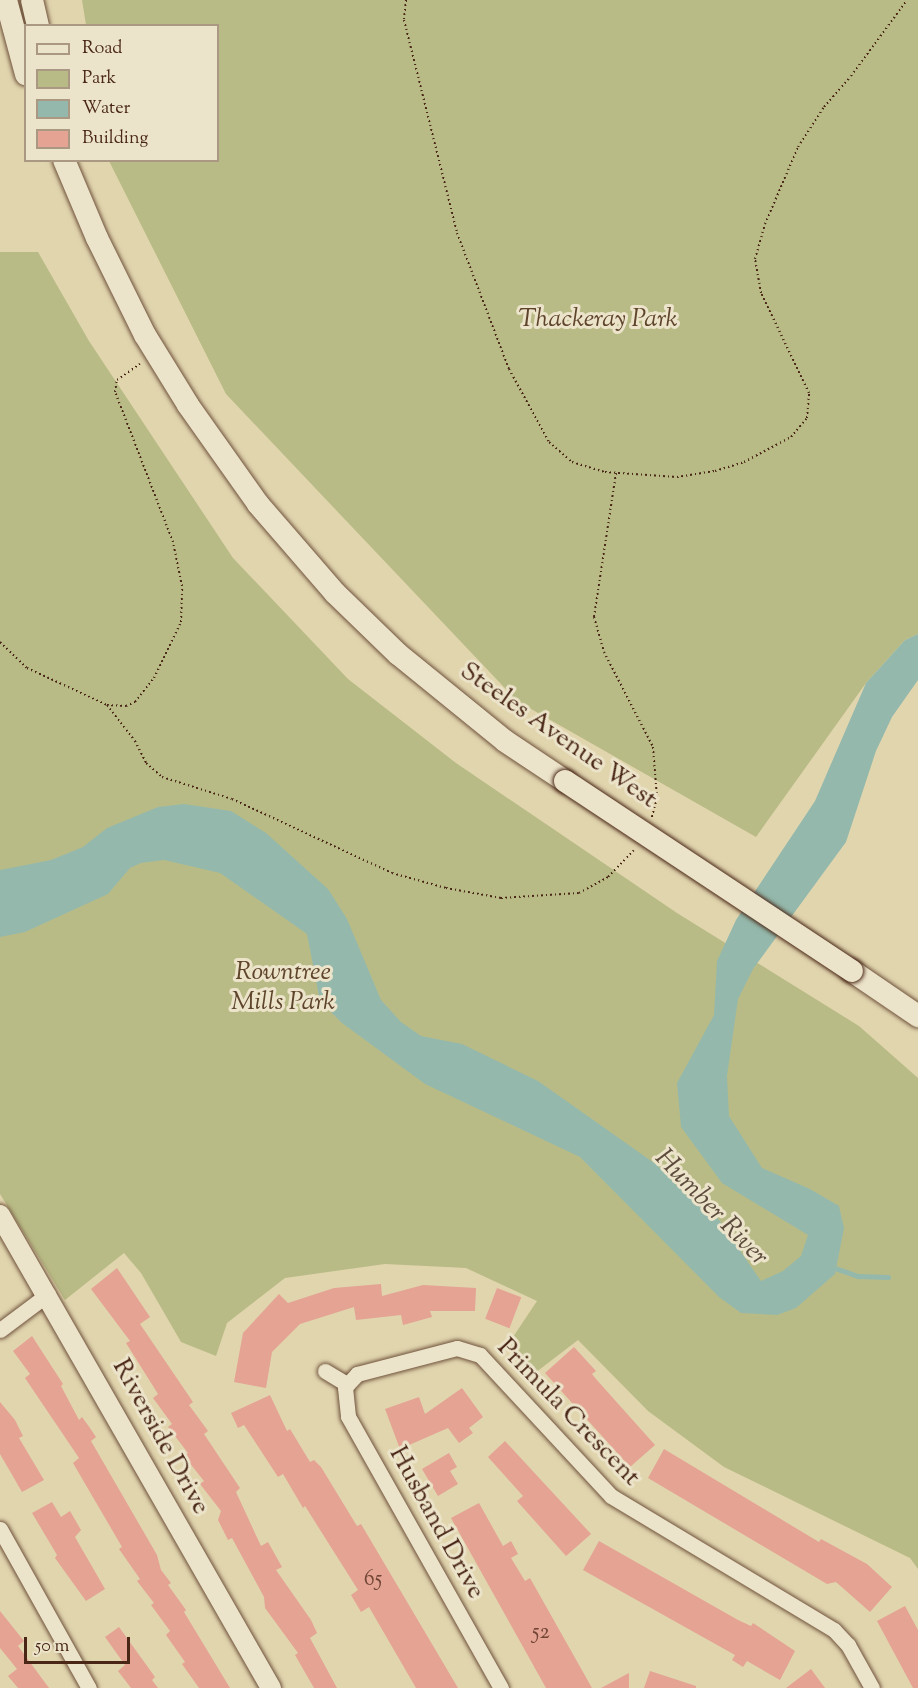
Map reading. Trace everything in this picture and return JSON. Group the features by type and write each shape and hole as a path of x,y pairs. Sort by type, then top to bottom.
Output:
{"main road":[{"path":"6,0 24,67"},
{"path":"32,0 38,24"},
{"name":"Steeles Avenue West","path":"65,162 109,264 156,354 241,481 334,592 458,704 565,781 918,1016"}],"street":[{"name":"Riverside Drive","path":"0,1215 48,1294 271,1688"},
{"path":"0,1330 48,1294"},
{"name":"Primula Crescent","path":"348,1381 357,1374 457,1348 480,1355 611,1496 834,1630 848,1645 872,1688"},
{"path":"326,1371 348,1381"},
{"name":"Husband Drive","path":"348,1381 343,1399 348,1416 501,1688"},
{"path":"0,1529 89,1688"}],"path":[{"path":"406,0 404,20 410,49 457,233 509,369 549,442 572,462 616,473 677,477 715,471 792,437 807,418 809,393 761,293 755,259 765,224 798,147 824,107 851,76 907,0"},
{"path":"0,642 27,668 107,705 126,706 142,696 181,621 182,586 173,543 115,392 117,380 126,371 156,354"},
{"path":"616,473 594,617 604,652 653,747 657,798 651,820"},
{"path":"107,705 135,741 146,762 162,777 232,799 392,873 446,888 501,898 579,893 609,877 635,850"}],"green space":[{"name":"Thackeray Park","path":"82,0 918,0 918,634 905,640 866,683 756,837 517,701 226,394 110,162 219,162 219,24 86,24"},
{"name":"Rowntree Mills Park","path":"0,252 38,252 89,341 233,558 348,679 456,763 677,913 859,1026 918,1078 918,1569 910,1558 724,1467 648,1411 578,1340 535,1373 509,1343 537,1301 466,1268 385,1264 285,1278 227,1323 216,1356 181,1342 141,1273 124,1253 65,1300 0,1194"}],"water":[{"path":"918,634 918,680 892,717 876,751 846,842 753,969 738,999 727,1076 729,1116 762,1168 810,1189 839,1206 844,1228 835,1274 796,1308 777,1315 741,1313 719,1297 580,1157 425,1084 342,1023 320,1001 307,934 220,873 164,860 141,863 130,868 108,894 25,932 0,937 0,870 51,860 83,847 107,828 158,807 184,804 231,811 266,833 328,889 347,919 381,1000 401,1022 421,1036 462,1044 538,1081 657,1165 686,1195 715,1214 761,1281 783,1271 801,1256 808,1235 722,1183 681,1127 677,1083 714,1015 717,961 736,920 815,801 866,683 905,640"}],"building":[{"path":"117,1268 150,1317 140,1324 193,1402 189,1405 208,1431 204,1434 240,1488 236,1492 261,1546 268,1542 282,1567 276,1570 311,1620 317,1633 310,1638 337,1688 314,1688 295,1655 298,1653 265,1608 264,1597 232,1538 228,1540 218,1520 221,1511 200,1484 204,1481 184,1456 188,1453 168,1427 172,1424 153,1398 158,1394 126,1343 130,1341 91,1289"},
{"path":"381,1284 382,1296 423,1285 476,1288 475,1311 430,1311 432,1317 403,1325 401,1315 356,1320 354,1307 300,1324 272,1352 266,1388 234,1382 243,1333 279,1294 288,1303 334,1288"},
{"path":"497,1288 521,1297 509,1328 485,1319"},
{"path":"32,1336 63,1384 61,1386 79,1420 82,1417 96,1437 91,1441 157,1555 161,1570 171,1583 168,1585 186,1610 184,1612 230,1688 199,1688 182,1664 185,1662 166,1635 170,1631 151,1605 154,1603 137,1581 140,1579 119,1549 122,1547 73,1463 79,1458 25,1378 30,1374 13,1351"},
{"path":"574,1347 596,1371 592,1374 596,1379 655,1445 630,1467 545,1373"},
{"path":"462,1388 483,1417 469,1428 473,1433 459,1443 448,1428 400,1449 385,1409 419,1397 425,1414"},
{"path":"270,1395 287,1431 290,1429 310,1462 314,1460 321,1467 357,1526 361,1524 458,1688 416,1688 369,1607 361,1612 351,1595 358,1590 305,1506 303,1508 283,1474 278,1477 244,1425 238,1428 231,1413"},
{"path":"0,1402 15,1420 23,1436 19,1438 44,1480 22,1492 0,1454"},
{"path":"505,1441 591,1534 566,1556 517,1501 523,1496 488,1457"},
{"path":"664,1449 819,1542 821,1539 867,1564 892,1587 870,1612 836,1582 827,1584 648,1478"},
{"path":"449,1453 457,1467 450,1471 458,1484 438,1496 422,1469"},
{"path":"52,1502 61,1517 70,1511 81,1530 75,1537 105,1589 86,1601 55,1558 57,1555 32,1513"},
{"path":"479,1503 503,1546 511,1541 518,1554 511,1558 525,1581 530,1578 592,1688 546,1688 451,1518"},
{"path":"599,1541 738,1620 751,1626 753,1623 795,1651 780,1680 747,1661 743,1667 732,1660 735,1655 583,1570"},
{"path":"905,1606 918,1630 918,1688 913,1688 877,1621"},
{"path":"0,1611 24,1641 18,1646 49,1688 18,1688 8,1676 17,1669 0,1648"},
{"path":"119,1627 155,1677 152,1680 158,1688 131,1688 118,1671 125,1665 105,1637"},
{"path":"811,1669 825,1688 786,1688"},
{"path":"650,1671 696,1686 696,1688 644,1688"},
{"path":"629,1673 629,1688 601,1688"}],"waterway":[{"path":"832,1267 858,1276 888,1277"}],"water label":[{"name":"Humber River","path":"711,1208"}]}
